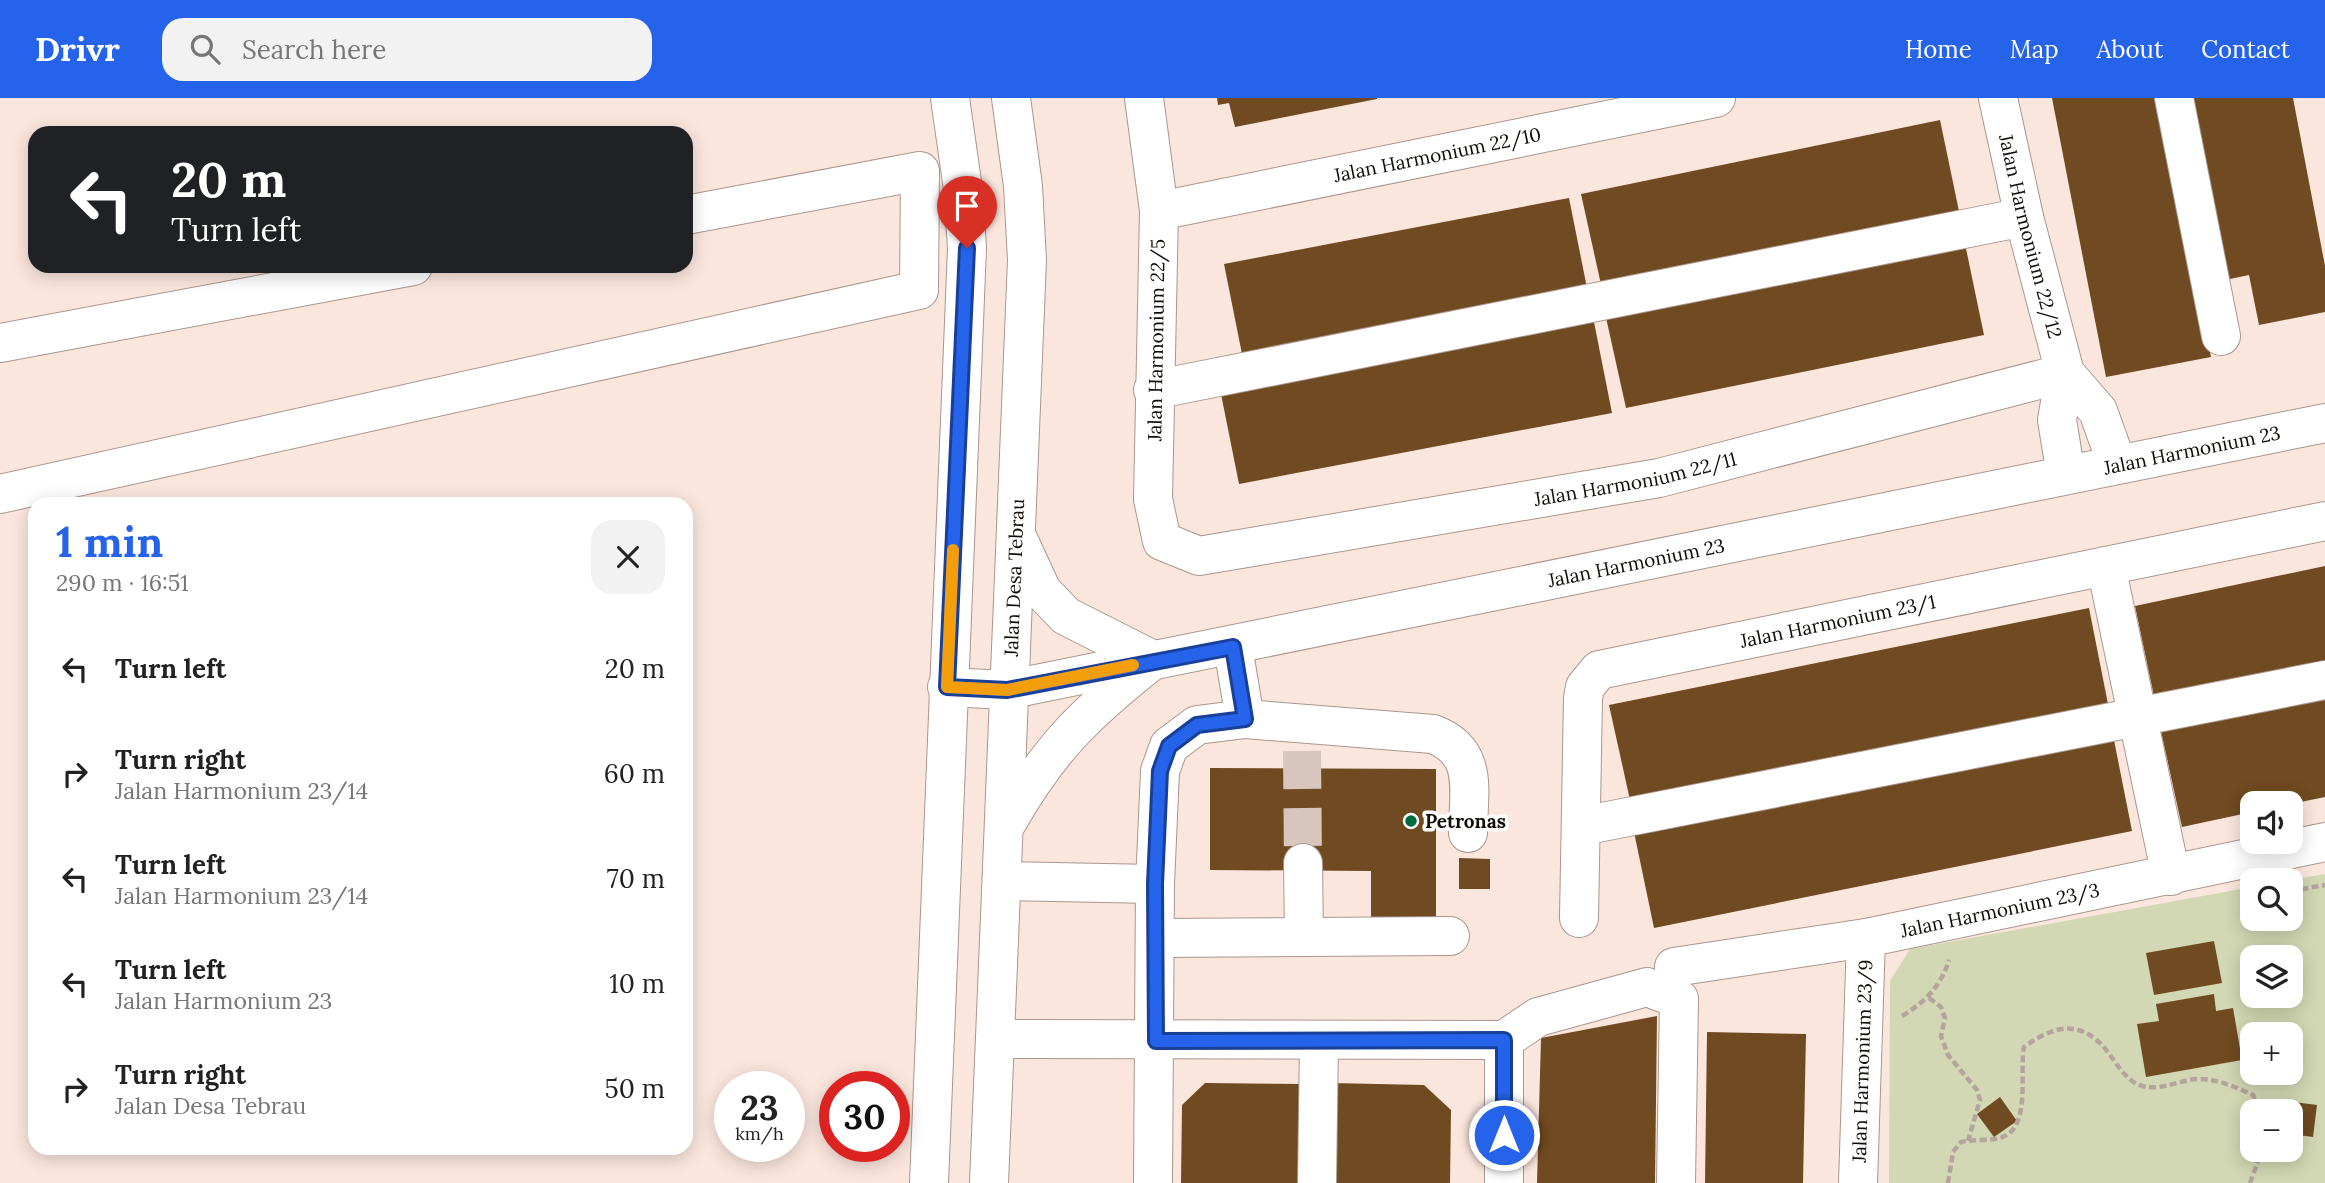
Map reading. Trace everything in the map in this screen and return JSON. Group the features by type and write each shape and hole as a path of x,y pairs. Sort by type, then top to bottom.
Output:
{"street":[{"path":"929,1183 947,687 967,248 963,188 950,98"},
{"name":"Jalan Desa Tebrau","path":"989,1183 1004,881 1007,690 1017,537 1027,260 1023,186 1011,98"},
{"name":"Jalan Harmonium 22/5","path":"1144,98 1159,211 1153,390 1153,499 1162,541 1199,556"},
{"name":"Jalan Harmonium 22/10","path":"1159,211 1716,98"},
{"name":"Jalan Harmonium 22/12","path":"1998,98 2024,217 2065,373 2057,420 2066,475"},
{"path":"2174,98 2221,336"},
{"path":"0,494 919,290 920,171 693,214"},
{"path":"1153,390 2024,217"},
{"path":"0,343 375,273"},
{"name":"Jalan Harmonium 22/12","path":"2065,373 2098,411 2117,464"},
{"name":"Jalan Harmonium 22/11","path":"1199,556 1660,478 2065,373"},
{"name":"Jalan Harmonium 23","path":"947,687 1007,690 1153,660 1233,647 2325,423"},
{"name":"Jalan Harmonium 23/1","path":"1579,918 1583,698 1591,678 1609,666 2325,520"},
{"path":"1005,827 1032,779 1061,741 1102,701 1153,660 1066,616 1042,591 1017,537"},
{"path":"2106,566 2171,876"},
{"path":"1233,647 1245,719"},
{"path":"1582,826 2325,680"},
{"path":"1153,1183 1155,884 1160,771 1169,746 1197,725 1245,719 1303,738 1433,734 1450,741 1460,749 1468,767 1468,833"},
{"name":"Jalan Harmonium 23/3","path":"1674,967 1866,938 2325,842"},
{"path":"1303,863 1304,937"},
{"path":"1004,881 1155,884"},
{"path":"1156,938 1450,936"},
{"name":"Jalan Harmonium 23/9","path":"1858,1183 1866,938"},
{"path":"995,1039 1504,1040 1538,1017 1647,987 1679,999 1676,1183"},
{"path":"1504,1040 1504,1183"},
{"path":"1317,1183 1318,1041"}],"path":[{"path":"2303,889 2325,885"},
{"path":"1863,1031 1890,1023 1928,998 1945,972 1958,919"},
{"path":"1928,998 1941,1007 1945,1018 1941,1036 1948,1055 1978,1090 1980,1100 1968,1141"},
{"path":"1948,1183 1953,1152 1961,1142 1998,1139 2011,1133 2021,1119 2020,1065 2024,1047 2047,1030 2071,1028 2100,1042 2115,1064 2137,1084 2155,1088 2197,1079 2223,1082 2253,1095 2255,1099"},
{"path":"2250,1183 2258,1162"}],"green space":[{"path":"2325,874 2325,1183 1889,1183 1890,981 1910,949 2240,889 2240,931 2303,931 2303,878"}],"building":[{"path":"1217,98 1377,99 1235,127 1229,103 1218,105"},
{"path":"2052,98 2161,98 2211,357 2106,377"},
{"path":"2191,98 2293,98 2325,266 2325,312 2259,325 2249,275 2225,280"},
{"path":"1940,120 1960,216 1602,289 1581,194"},
{"path":"1569,198 1588,293 1243,359 1224,264"},
{"path":"1964,239 1984,335 1626,408 1605,313"},
{"path":"1593,317 1612,413 1239,484 1220,389"},
{"path":"2325,566 2325,666 2155,701 2135,606"},
{"path":"2089,608 2108,704 1630,800 1609,705"},
{"path":"2325,697 2325,797 2303,802 2303,791 2240,791 2240,815 2182,827 2161,731"},
{"path":"2113,735 2132,831 1654,928 1634,832"},
{"path":"1210,768 1436,769 1436,923 1371,923 1371,871 1210,870"},
{"path":"1459,858 1490,859 1490,889 1459,889"},
{"path":"2214,941 2222,983 2154,995 2146,953"},
{"path":"2214,994 2216,1011 2233,1008 2240,1060 2146,1077 2137,1024 2159,1021 2156,1004"},
{"path":"1657,1016 1655,1183 1537,1183 1541,1038"},
{"path":"1707,1032 1806,1034 1803,1183 1705,1183"},
{"path":"1205,1083 1304,1084 1303,1183 1181,1183 1182,1105"},
{"path":"1330,1083 1424,1085 1451,1110 1450,1183 1328,1183"},
{"path":"2000,1097 2017,1121 1994,1137 1977,1114"},
{"path":"2303,1103 2317,1105 2313,1137 2303,1136"}],"tunnel":[{"path":"1302,751 1303,863"}],"slow traffic":[{"path":"953,550 947,687 1007,690 1133,665"}],"place":[{"name":"Petronas","path":"1411,821"}],"route":[{"path":"967,248 947,687 1007,690 1153,660 1233,647 1245,719 1197,725 1169,746 1160,771 1155,884 1156,1041 1504,1040 1504,1135"}]}
